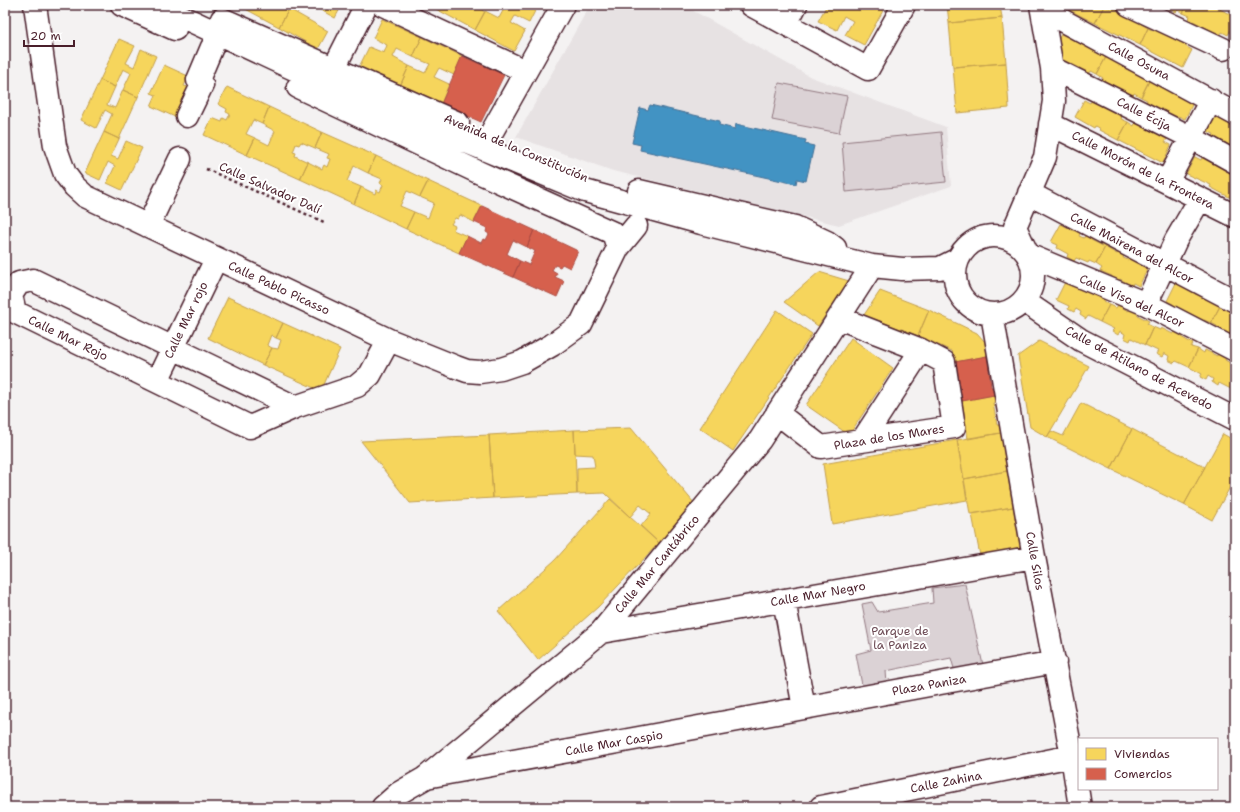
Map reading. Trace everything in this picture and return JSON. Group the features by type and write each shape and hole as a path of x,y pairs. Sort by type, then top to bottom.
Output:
{"street":[{"name":"Calle Pablo Picasso","path":"35,5 55,146 65,174 74,186 85,196 389,340 467,371 480,372 501,369 522,362 552,345 581,324 618,248 636,226"},
{"name":"Avenida de la Constitución","path":"122,5 478,172 613,233 618,248"},
{"name":"Avenida de la Constitución","path":"157,5 326,84 585,191 701,223 862,264 902,270 940,268 958,259"},
{"name":"Avenida de la Constitución","path":"189,5 591,181 795,227 827,242 862,264"},
{"path":"334,68 366,5"},
{"path":"383,5 525,71"},
{"path":"488,137 563,5"},
{"path":"751,5 868,69 904,5"},
{"path":"786,24 796,5"},
{"path":"1129,5 1223,49"},
{"path":"1028,255 1020,246 1010,239 992,236 975,241 965,249 958,259 955,269 955,280 963,300 971,307 981,312 1004,314 1015,309 1024,301 1034,279 1032,266 1028,255 1015,227 1045,157 1054,101 1052,68 1042,7"},
{"name":"Calle Osuna","path":"1042,7 1235,114"},
{"path":"187,116 202,85 198,80 212,46"},
{"name":"Calle Écija","path":"1052,68 1235,162"},
{"path":"1167,182 1211,100"},
{"name":"Calle Morón de la Frontera","path":"1050,124 1235,216"},
{"path":"148,226 180,159"},
{"name":"Avenida de la Constitución","path":"478,172 636,226 701,223"},
{"name":"Calle Mairena del Alcor","path":"1029,193 1163,265 1235,301"},
{"path":"1146,304 1163,265 1200,199"},
{"name":"Calle Viso del Alcor","path":"1028,255 1146,304 1235,350"},
{"name":"Calle Mar rojo","path":"157,381 216,259"},
{"name":"Calle Mar Cantábrico","path":"383,807 399,793 425,778 601,632 760,440 839,318 862,264"},
{"name":"Avenida de la Constitución","path":"902,270 942,285 963,300"},
{"name":"Calle Mar Rojo","path":"294,407 173,346 33,280 19,283 11,295 15,312 250,427 294,407 357,386 370,375 389,340"},
{"name":"Calle de Atilano de Acevedo","path":"1024,301 1081,340 1235,419"},
{"name":"Calle Silos","path":"992,314 1034,557 1055,662 1080,807"},
{"name":"Plaza de los Mares","path":"777,413 821,447 954,427 944,362 921,350 839,318"},
{"path":"862,441 921,350"},
{"name":"Calle Mar Negro","path":"601,632 1034,557"},
{"path":"784,600 804,708"},
{"name":"Plaza Paniza","path":"804,708 1055,662"},
{"name":"Calle Mar Caspio","path":"425,778 804,708"},
{"name":"Calle Zahina","path":"821,807 1072,756"}],"path":[{"name":"Calle Salvador Dalí","path":"206,169 326,223"}],"shaded area":[{"path":"590,5 683,5 811,77 946,127 951,186 839,225 613,171 516,137"}],"green space":[{"path":"779,83 847,96 839,133 772,120"},
{"path":"941,132 946,182 846,192 842,142"},
{"name":"Parque de la Paniza","path":"965,584 983,665 955,672 951,658 886,671 887,684 863,690 856,654 871,650 862,604 872,602 878,612 933,603 932,588"}],"building: Viviendas":[{"path":"282,5 289,9 279,27 240,6"},
{"path":"312,5 342,5 335,18"},
{"path":"438,5 473,5 485,12 475,30 436,9"},
{"path":"496,5 538,5 529,23 515,16 511,23 525,31 514,51 475,30 485,11 499,18 504,9"},
{"path":"827,5 850,5 860,10 863,5 881,5 885,7 864,45 845,35 853,21 844,16 837,30 818,21"},
{"path":"947,5 1000,5 1002,18 949,23"},
{"path":"1059,5 1103,5 1104,6 1095,23"},
{"path":"1162,5 1187,5 1183,13 1178,10 1176,12"},
{"path":"1187,5 1212,5 1235,17 1235,21 1228,35 1222,32 1220,35 1189,19 1190,16 1183,13"},
{"path":"1104,6 1110,8 1111,6 1143,22 1141,24 1148,28 1140,45 1095,23"},
{"path":"289,9 328,31 318,49 279,27"},
{"path":"1002,18 1006,63 953,67 949,23"},
{"path":"382,19 422,37 413,57 397,49 393,57 409,66 400,86 359,67 369,47 384,53 387,45 373,38"},
{"path":"1148,28 1154,31 1155,28 1187,44 1185,46 1192,50 1183,68 1140,45"},
{"path":"1061,34 1106,57 1097,74 1091,71 1089,74 1058,58 1053,52"},
{"path":"422,37 462,56 454,75 439,68 434,77 449,84 441,104 400,86 409,66 425,73 430,64 413,57"},
{"path":"119,39 135,46 126,63 134,67 141,49 156,56 138,97 123,90 131,73 123,69 115,87 100,80"},
{"path":"1106,57 1125,67 1124,68 1150,79 1141,97 1134,93 1133,96 1102,80 1103,78 1097,74"},
{"path":"1006,63 1009,108 957,113 953,67"},
{"path":"164,65 188,76 184,86 188,87 175,117 151,106 156,95 151,93"},
{"path":"1150,79 1194,101 1185,119 1178,116 1177,118 1146,103 1147,100 1141,97"},
{"path":"100,80 115,87 107,105 115,108 123,90 138,97 119,139 104,132 112,114 105,110 96,128 81,120"},
{"path":"227,87 269,107 262,124 253,120 246,134 255,138 247,155 204,135 212,118 222,122 223,118 227,120 230,114 226,112 227,109 218,104"},
{"path":"1084,100 1090,103 1092,100 1122,116 1121,119 1128,122 1118,140 1099,130 1100,129 1095,126 1094,128 1075,117"},
{"path":"269,107 322,132 315,148 301,142 299,145 296,144 293,152 296,153 295,156 308,162 300,179 247,155 255,138 269,145 275,131 262,124"},
{"path":"1216,113 1235,123 1235,148 1213,137 1214,134 1207,131"},
{"path":"1128,122 1134,126 1135,122 1167,139 1165,142 1171,145 1163,163 1118,140"},
{"path":"104,132 119,139 111,156 118,159 126,141 142,148 122,190 107,183 115,166 108,162 100,180 85,173"},
{"path":"322,132 376,156 368,173 354,166 347,181 361,187 354,204 300,179 308,162 322,169 324,165 327,167 330,159 327,158 329,154 315,148"},
{"path":"376,156 428,181 420,197 407,191 400,206 414,212 406,229 354,204 361,187 375,194 376,190 380,192 383,185 380,183 382,179 368,173"},
{"path":"1203,156 1234,173 1233,176 1235,177 1235,186 1229,197 1210,187 1211,185 1186,174 1195,157 1201,160"},
{"path":"428,181 482,206 474,222 460,215 458,219 455,218 451,224 455,226 453,230 467,236 459,253 406,229 414,212 428,218 434,203 420,197"},
{"path":"1235,186 1235,200 1229,197"},
{"path":"1061,224 1074,231 1075,229 1081,232 1079,236 1084,238 1086,234 1093,238 1091,240 1105,247 1096,264 1089,261 1088,263 1076,258 1074,261 1067,257 1068,254 1057,248 1058,245 1051,242"},
{"path":"1105,247 1117,254 1119,251 1125,253 1123,258 1128,260 1130,256 1136,259 1134,261 1148,268 1139,286 1133,283 1132,286 1120,279 1118,283 1110,279 1112,276 1100,271 1102,268 1096,264"},
{"path":"819,272 849,281 818,326 784,302"},
{"path":"1065,282 1072,286 1073,282 1104,299 1103,301 1109,305 1100,322 1088,316 1086,319 1080,315 1081,312 1076,309 1074,312 1068,309 1069,306 1056,300"},
{"path":"1176,283 1189,290 1190,287 1197,290 1195,294 1200,296 1202,293 1208,296 1207,299 1220,306 1211,323 1204,320 1203,323 1172,306 1173,304 1167,301"},
{"path":"880,291 929,310 918,336 864,315"},
{"path":"228,297 283,323 276,338 271,335 267,345 272,348 263,365 208,338"},
{"path":"1109,305 1116,308 1118,305 1128,311 1130,307 1139,312 1137,315 1149,321 1147,324 1153,327 1145,345 1131,338 1130,341 1124,338 1125,334 1120,331 1118,335 1112,331 1114,329 1100,322"},
{"path":"1220,306 1233,312 1235,310 1235,339 1216,329 1217,326 1211,323"},
{"path":"777,310 812,334 733,451 700,428"},
{"path":"929,310 977,333 985,342 987,356 955,362 952,351 918,336"},
{"path":"283,323 340,349 321,391 263,365 272,348 278,349 281,340 276,338"},
{"path":"1153,327 1160,330 1161,328 1173,334 1174,330 1183,335 1181,337 1193,344 1191,347 1198,349 1189,367 1176,361 1174,363 1168,360 1169,356 1164,353 1162,357 1156,354 1158,351 1145,345"},
{"path":"851,338 893,368 849,435 806,405"},
{"path":"1039,341 1089,366 1047,437 1030,427 1018,356"},
{"path":"1198,349 1204,353 1205,350 1217,356 1219,352 1226,357 1225,360 1235,366 1235,386 1233,390 1219,383 1218,386 1212,382 1213,379 1208,376 1206,380 1200,377 1202,374 1189,367"},
{"path":"994,395 995,402 993,403 997,425 999,425 1001,433 968,439 962,401"},
{"path":"1081,403 1132,429 1111,469 1047,437 1051,431 1063,436"},
{"path":"631,428 694,503 659,543 641,526 651,514 640,505 630,517 605,493 577,494 577,468 595,467 593,455 575,454 574,430"},
{"path":"1132,429 1205,467 1184,505 1111,469"},
{"path":"574,430 577,494 493,498 489,435"},
{"path":"1001,433 1007,471 964,479 957,440"},
{"path":"1223,434 1235,441 1235,478 1212,520 1184,505"},
{"path":"489,435 493,498 410,503 361,441"},
{"path":"957,440 967,500 832,524 823,464"},
{"path":"1007,471 1013,507 970,514 964,479"},
{"path":"610,499 659,543 598,607 538,660 498,611 555,560"},
{"path":"1013,507 1022,554 981,561 972,514"}],"building: Comercios":[{"path":"462,56 504,75 481,122 441,104"},
{"path":"482,206 534,230 527,247 513,240 507,254 520,261 513,277 459,253 467,236 481,243 483,239 486,240 489,234 486,232 487,228 474,222"},
{"path":"534,230 578,251 570,268 562,264 560,267 555,265 552,270 557,273 555,277 564,281 557,297 513,277 520,261 529,265 535,251 527,247"},
{"path":"987,356 991,387 994,395 962,401 955,362"}],"building: Escuelas":[{"path":"650,105 720,121 719,125 735,129 736,124 806,140 805,144 814,146 806,181 797,179 796,184 640,150 641,145 632,143 640,108 648,110"}]}
